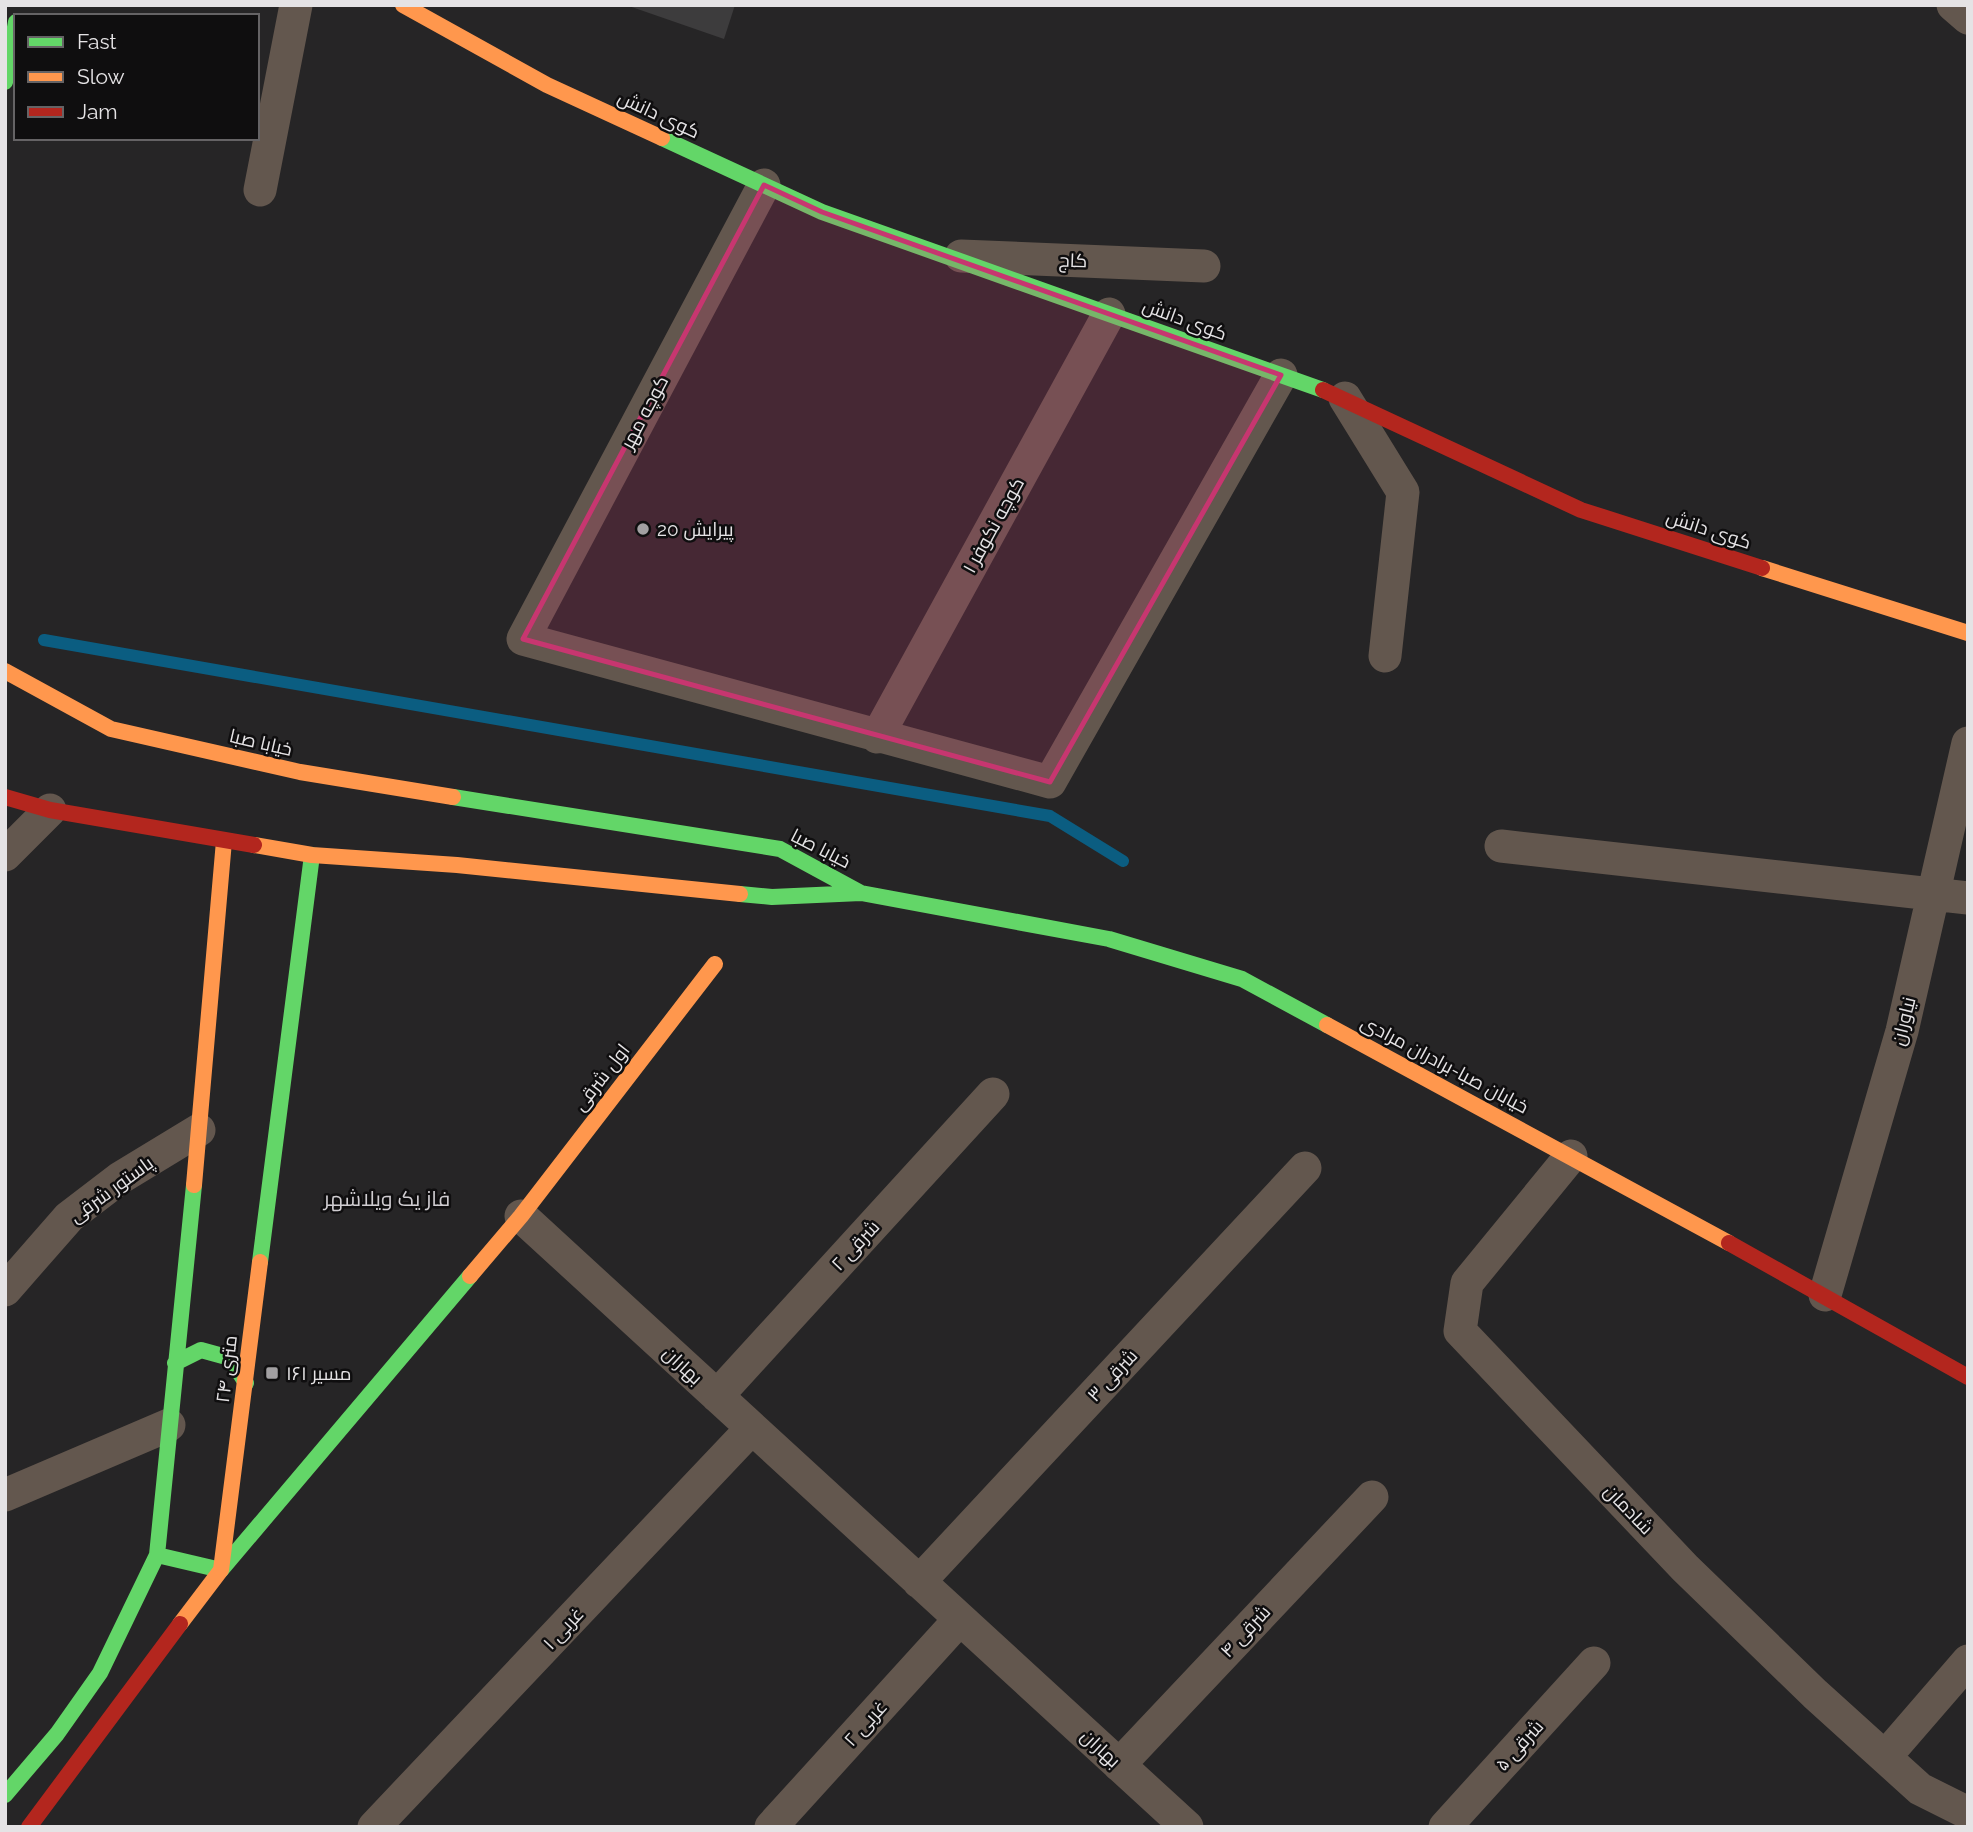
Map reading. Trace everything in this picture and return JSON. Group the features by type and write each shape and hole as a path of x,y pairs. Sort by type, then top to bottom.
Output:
{"street":[{"path":"260,190 296,5"},
{"name":"کوی دانش","path":"403,5 547,85 822,212 1345,398 1581,510 1968,634"},
{"path":"1953,5 1968,18"},
{"path":"5,82 14,33"},
{"name":"کوچه مهر","path":"764,185 523,639 877,737"},
{"name":"کاج","path":"942,255 1204,266"},
{"name":"کوچه نکوفر ۱","path":"877,737 1109,314"},
{"path":"877,737 1050,782 1281,375"},
{"path":"1345,398 1403,492 1385,656"},
{"name":"خیابا صبا","path":"5,671 111,729 300,772 780,849 861,892"},
{"name":"نیاوران","path":"1825,1295 1902,1031 1931,895 1968,743"},
{"name":"خیابا صبا","path":"5,797 50,810 312,855 457,865 772,897 861,892"},
{"path":"5,855 50,810"},
{"path":"5,1795 57,1734 100,1674 157,1555 200,1130 224,841"},
{"path":"1501,846 1968,898"},
{"name":"۲۴ متری","path":"29,1827 221,1570 312,855"},
{"name":"خیابان صبا-برادران مرادی","path":"861,892 1109,939 1242,979 1825,1295 1968,1377"},
{"name":"اول شرقی","path":"521,1216 715,964"},
{"name":"۲ شرقی","path":"716,1396 993,1094"},
{"name":"پاستور شرقی","path":"5,1290 69,1217 120,1178 200,1130"},
{"name":"شادمان","path":"1571,1156 1467,1283 1460,1331 1685,1568 1920,1789 1968,1813"},
{"name":"۳ شرقی","path":"919,1581 1305,1168"},
{"path":"157,1555 221,1570 521,1216"},
{"name":"بهاران","path":"521,1216 1119,1765 1178,1824"},
{"path":"175,1363 201,1350 230,1358 246,1383"},
{"path":"5,1494 169,1425"},
{"name":"۱ غربی","path":"374,1827 752,1428"},
{"name":"۴ شرقی","path":"1119,1765 1372,1497"},
{"name":"۲ غربی","path":"771,1827 960,1619"},
{"path":"1885,1757 1968,1661"},
{"name":"۵ شرقی","path":"1445,1827 1594,1663"}],"highlighted area":[{"path":"764,185 822,212 1281,375 1050,782 523,639"}],"building":[{"path":"626,5 735,5 724,39"}],"waterway":[{"path":"44,640 1050,816 1123,861"}],"traffic: fast":[{"path":"5,82 14,33"},
{"path":"662,138 822,212 1323,390"},
{"path":"453,797 780,849 861,893"},
{"path":"260,1262 312,855"},
{"path":"740,894 772,897 861,893 1109,939 1242,979 1327,1025"},
{"path":"5,1795 57,1734 100,1673 157,1555 194,1185"},
{"path":"157,1555 221,1570 470,1276"},
{"path":"175,1363 201,1350 230,1358 246,1383"}],"traffic: slow":[{"path":"403,5 547,85 662,138"},
{"path":"1762,568 1968,633"},
{"path":"5,671 111,729 300,772 453,797"},
{"path":"194,1185 224,841"},
{"path":"254,845 312,855 457,865 740,894"},
{"path":"470,1276 521,1216 715,964"},
{"path":"1327,1025 1729,1243"},
{"path":"180,1624 221,1570 260,1262"}],"traffic: jam":[{"path":"1323,390 1581,510 1762,568"},
{"path":"5,797 50,810 254,845"},
{"path":"1729,1243 1968,1377"},
{"path":"29,1827 180,1624"}],"place":[{"name":"پیرایش 20","path":"643,529"},
{"name":"مسیر ۱۶۱","path":"272,1373"}],"district":[{"name":"فاز یک ویلاشهر","path":"387,1198"}]}
